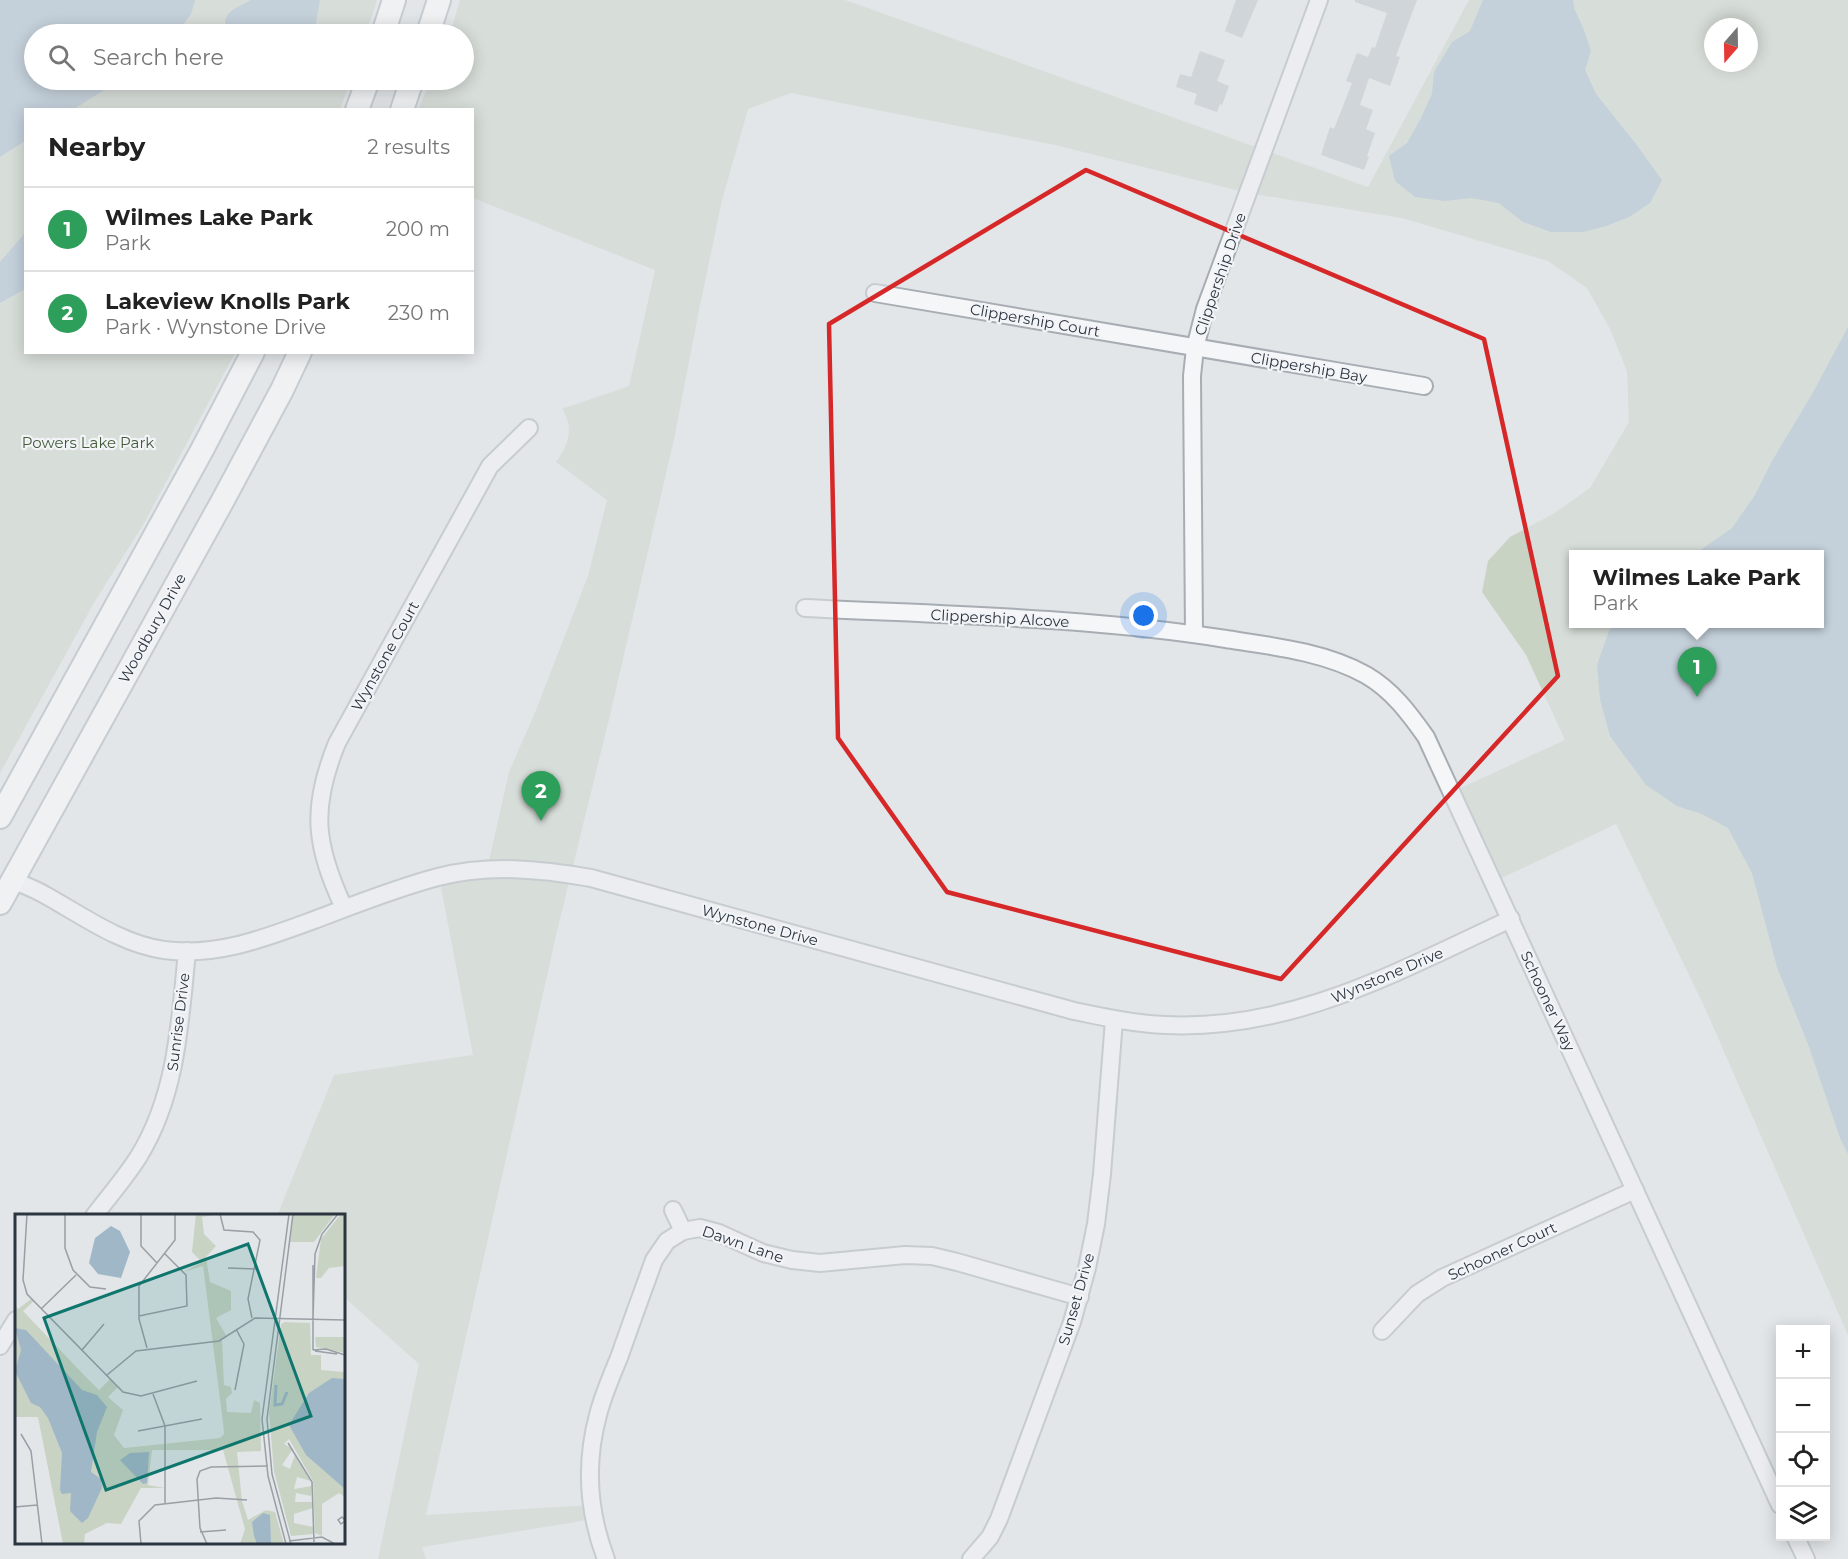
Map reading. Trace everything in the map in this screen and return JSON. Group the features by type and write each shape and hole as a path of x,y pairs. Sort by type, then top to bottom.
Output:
{"main road":[{"path":"386,24 394,0"},
{"path":"431,24 439,0"},
{"path":"358,108 364,90"},
{"path":"403,108 409,90"},
{"path":"0,817 223,412 252,354"},
{"name":"Woodbury Drive","path":"0,903 246,457 299,354"}],"street":[{"name":"Clippership Drive","path":"1194,634 1192,376 1194,348 1205,309 1319,0"},
{"name":"Clippership Court","path":"875,293 1194,348"},
{"name":"Clippership Bay","path":"1194,348 1424,386"},
{"name":"Wynstone Court","path":"344,908 323,853 319,828 320,798 327,768 337,743 490,466 529,428"},
{"name":"Clippership Alcove","path":"805,608 1065,621 1194,634"},
{"name":"Schooner Way","path":"1194,634 1299,651 1366,675 1388,690 1408,711 1426,737 1776,1496"},
{"name":"Wynstone Drive","path":"12,880 33,888 130,940 163,950 187,951 225,949 263,939 344,908 439,877 478,870 514,868 549,871 591,878 1031,1000 1114,1020 1165,1025 1251,1020 1286,1013 1359,989 1511,919"},
{"name":"Sunrise Drive","path":"95,1214 139,1156 158,1119 170,1083 178,1042 187,951"},
{"name":"Sunset Drive","path":"971,1559 990,1537 999,1520 1080,1297 1096,1224 1114,1020"},
{"name":"Schooner Court","path":"1382,1331 1418,1294 1442,1278 1635,1190"},
{"path":"673,1210 683,1231"},
{"name":"Dawn Lane","path":"606,1559 598,1539 592,1512 590,1485 591,1452 598,1414 654,1260 667,1241 683,1231 700,1228 719,1233 763,1253 792,1260 820,1263 905,1255 932,1256 1080,1297"},
{"path":"8,1340 15,1322"},
{"path":"1797,1541 1806,1559"}],"highlighted area":[{"path":"1086,170 1484,339 1558,676 1281,979 947,892 838,738 829,324"}],"green space":[{"name":"Powers Lake Park","path":"0,0 377,0 369,24 24,24 24,90 347,90 340,108 24,108 24,354 234,354 143,525 95,601 0,773"},
{"path":"460,0 845,0 1368,187 1469,0 1848,0 1848,1335 1705,1008 1616,824 1493,882 1452,792 1565,740 1526,655 1482,592 1488,561 1510,537 1553,514 1590,488 1629,422 1627,371 1610,329 1587,288 1548,261 1402,218 1248,193 1055,145 791,93 748,109 722,200 674,439 557,931 426,1515 592,1505 594,1519 422,1547 426,1559 378,1559 419,1364 345,1298 345,1214 278,1214 334,1075 473,1055 439,877 487,870 509,772 536,710 588,576 607,500 556,462 567,443 569,430 562,409 629,386 655,270 474,198 474,108 418,108 427,90 474,90 474,24 453,24"}],"water":[{"path":"0,0 195,0 191,14 184,24 24,24 24,90 104,90 76,108 24,108 24,142 0,157"},
{"path":"251,0 320,0 316,24 226,24 228,14"},
{"path":"1483,0 1573,0 1591,51 1585,70 1596,94 1662,180 1650,203 1629,217 1606,226 1583,232 1551,232 1523,222 1499,203 1471,198 1444,201 1415,197 1395,181 1389,156 1407,143 1432,94 1434,72 1452,42 1470,31"},
{"path":"24,234 24,290 0,303 0,262"},
{"path":"1848,327 1848,1154 1777,967 1752,873 1728,828 1702,814 1677,806 1646,785 1610,736 1600,699 1597,665 1612,628 1824,628 1824,550 1701,550 1732,528 1755,495 1772,461 1811,396"}],"building":[{"path":"1236,0 1258,0 1242,38 1225,31"},
{"path":"1355,0 1417,0 1396,56 1400,57 1390,86 1369,78 1360,105 1373,110 1366,129 1375,133 1364,170 1321,155 1330,127 1334,129 1352,83 1346,81 1357,53 1368,57 1372,47 1375,48 1387,13 1355,2"},
{"path":"1200,51 1225,60 1217,81 1229,86 1217,112 1194,104 1197,94 1176,87 1180,74 1191,77"}],"place":[{"name":"Wilmes Lake Park","path":"1697,697"},
{"name":"Lakeview Knolls Park","path":"541,821"}]}
